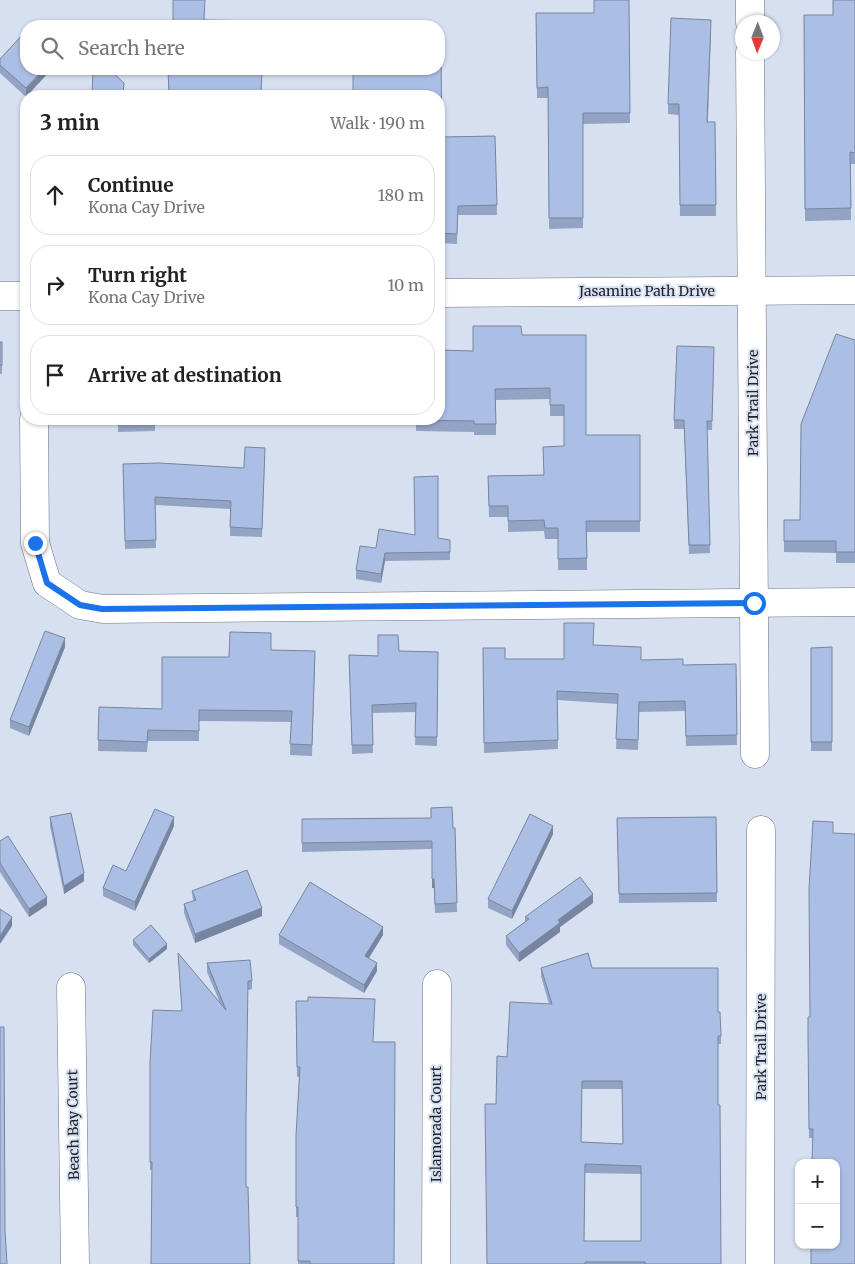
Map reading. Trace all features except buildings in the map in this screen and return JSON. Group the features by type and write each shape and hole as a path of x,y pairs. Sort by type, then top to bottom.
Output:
{"street":[{"path":"750,0 750,15"},
{"name":"Park Trail Drive","path":"750,60 755,754"},
{"name":"Jasamine Path Drive","path":"445,293 855,290"},
{"path":"0,296 20,296"},
{"path":"34,425 35,543 47,583 80,605 102,609 855,602"},
{"name":"Park Trail Drive","path":"760,1264 761,830"},
{"name":"Islamorada Court","path":"436,1264 437,984"},
{"name":"Beach Bay Court","path":"71,987 75,1264"}],"route":[{"path":"35,543 47,583 80,605 102,609 754,603"}]}
